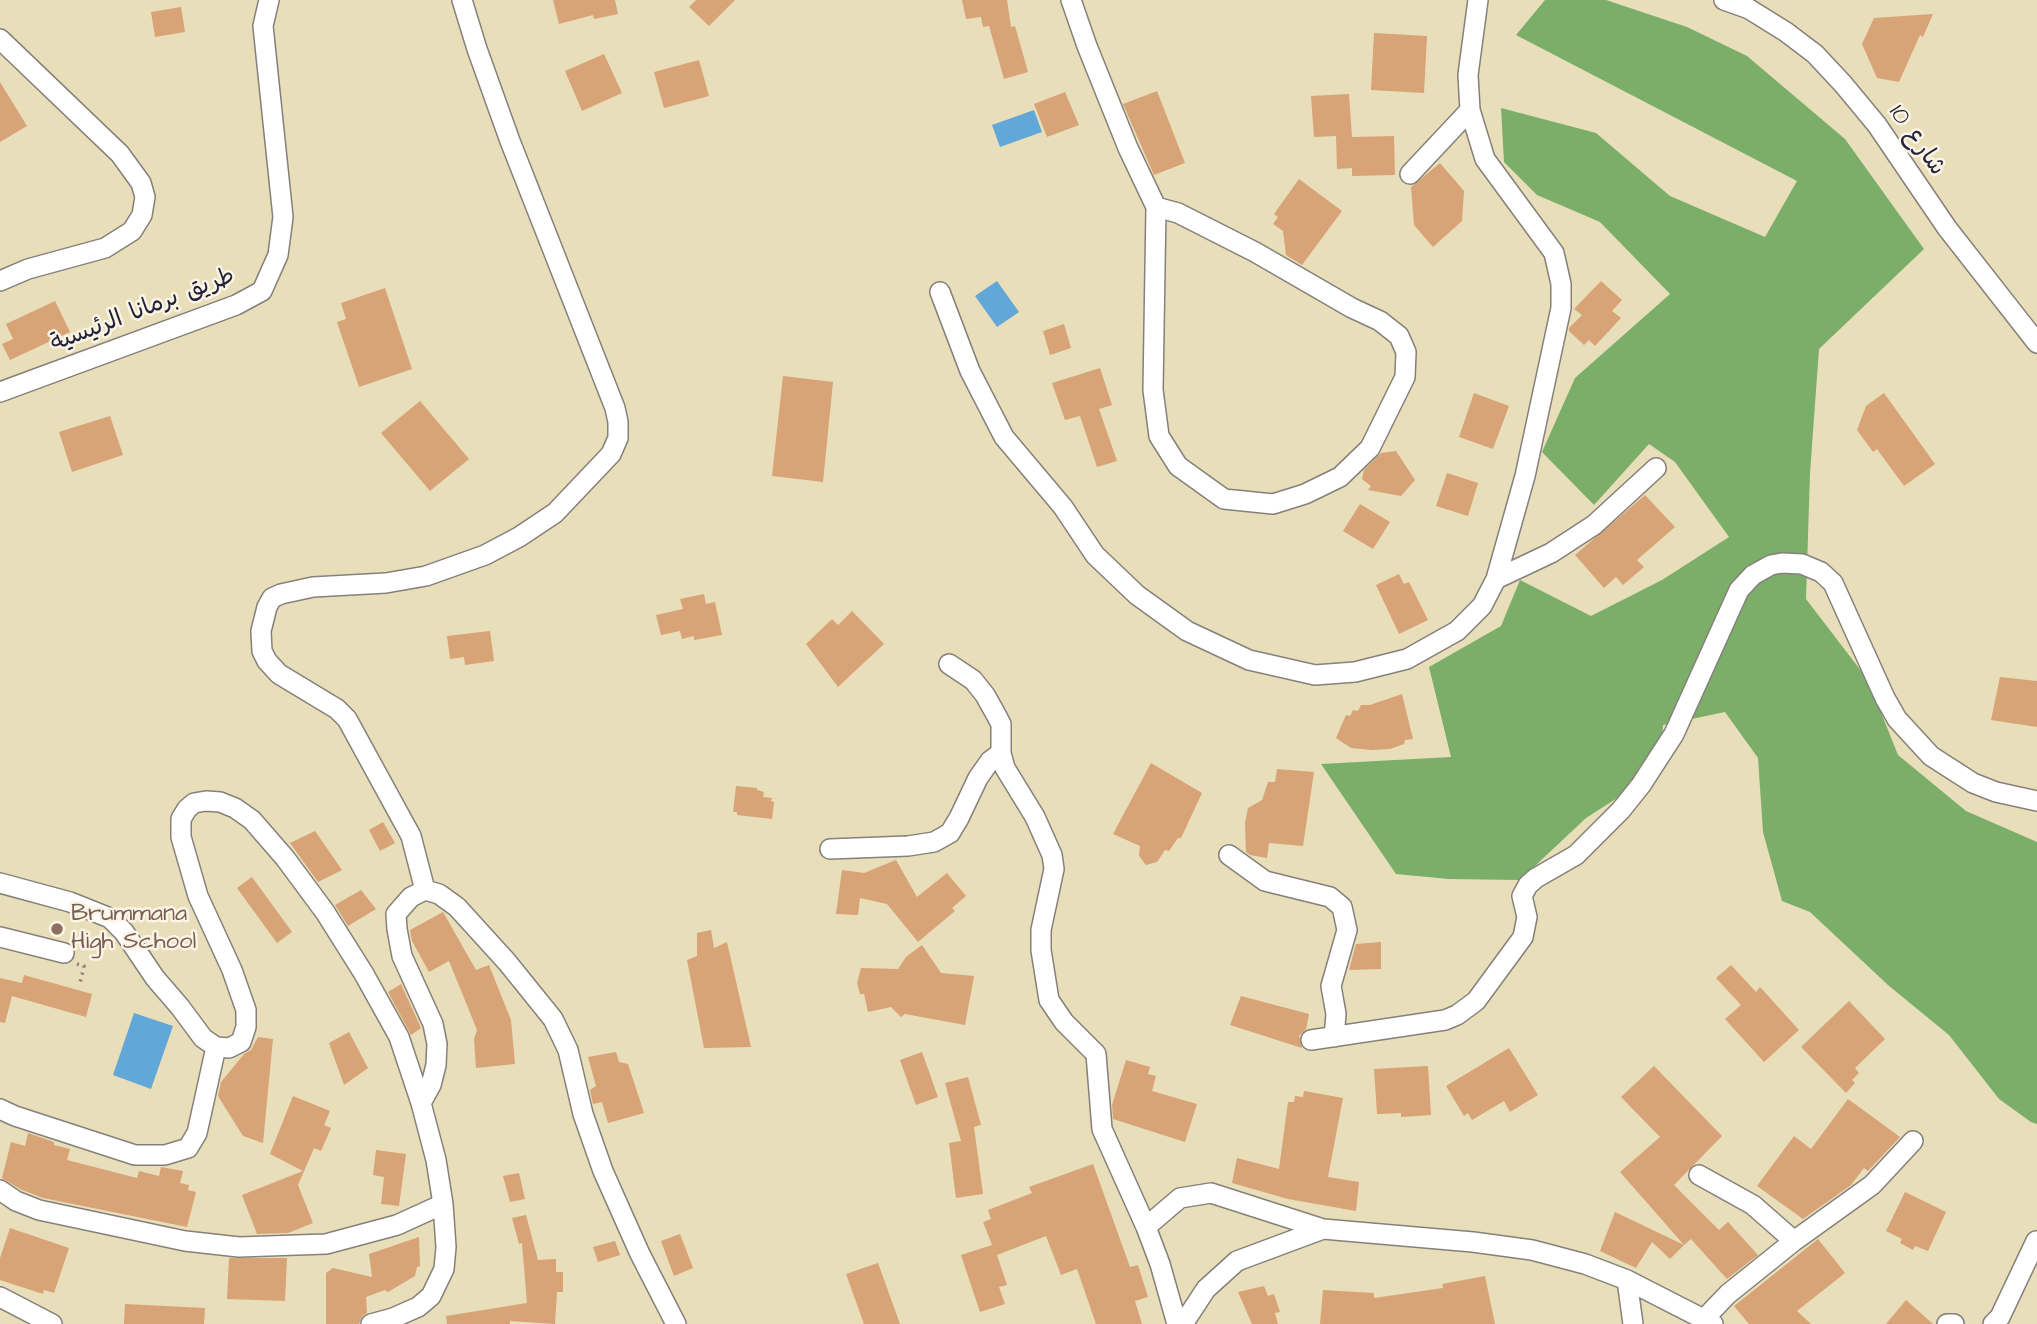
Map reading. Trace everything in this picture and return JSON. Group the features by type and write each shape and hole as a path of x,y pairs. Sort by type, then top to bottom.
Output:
{"street":[{"name":"طريق برمانا الرئيسية","path":"0,392 236,305 262,290 278,255 283,217 263,26 269,0"},
{"path":"425,890 411,836 347,719 337,709 279,674 262,651 261,631 267,607 272,598 281,594 313,587 386,583 426,576 485,555 519,537 555,513 611,454 618,438 615,408 510,141 462,0"},
{"path":"1071,0 1128,148 1156,207 1153,390 1159,436 1178,466 1224,499 1273,504 1306,494 1340,477 1370,448 1405,377 1406,352 1399,336 1380,321 1352,308 1255,252 1178,213 1156,207"},
{"path":"940,292 970,371 1004,438 1063,507 1096,555 1137,595 1187,631 1249,660 1315,675 1355,672 1407,659 1457,631 1482,606 1496,579 1525,475 1561,308 1562,285 1554,253 1485,159 1470,110 1468,75 1478,0"},
{"name":"شارع 10","path":"1724,0 1749,9 1786,32 1815,54 1843,84 1877,125 1947,228 2037,343"},
{"path":"0,38 120,154 141,183 145,197 142,215 132,231 105,248 28,269 0,281"},
{"path":"1409,174 1470,110"},
{"path":"1496,579 1551,553 1594,525 1656,468"},
{"path":"1311,1040 1445,1020 1476,1001 1523,937 1527,917 1522,896 1528,885 1576,855 1641,785 1674,733 1739,590 1753,575 1772,565 1802,564 1821,572 1833,583 1885,698 1897,719 1931,756 1973,783 1996,792 2037,801"},
{"path":"949,664 974,680 1001,724 1001,753 1005,768 1035,817 1052,855 1054,869 1041,930 1041,950 1049,1000 1064,1022 1096,1054 1102,1129 1146,1227 1177,1324"},
{"path":"830,849 908,846 934,842 950,833 978,778 990,761 1001,753"},
{"path":"0,883 70,902 110,918 124,932 155,978 203,1038 216,1046 229,1048 241,1042 246,1027 246,1010 232,970 198,896 181,836 181,819 187,808 194,803 206,800 220,802 253,820 285,858 326,912 399,1037 436,1160 443,1204 446,1247 444,1269 431,1296 418,1307 371,1324"},
{"path":"1229,855 1265,881 1329,897 1342,908 1347,930 1331,986 1336,1014 1334,1037"},
{"path":"421,1103 431,1085 437,1044 433,1024 402,956 396,914 411,897 425,890 439,894 457,907 507,962 553,1019 568,1050 583,1114 603,1171 640,1254 676,1324"},
{"path":"0,937 64,953"},
{"path":"0,1109 135,1155 165,1156 188,1148 197,1133 216,1046"},
{"path":"1146,1227 1180,1198 1211,1193 1323,1229 1396,1234 1532,1250 1585,1264 1627,1280 1709,1322 1728,1294 1794,1241 1872,1185 1913,1141"},
{"path":"1699,1175 1754,1205 1794,1241"},
{"path":"0,1190 16,1201 39,1210 185,1241 239,1247 326,1244 397,1225 443,1204"},
{"path":"1183,1324 1206,1289 1237,1261 1323,1229"},
{"path":"1993,1324 2000,1317 2036,1241"},
{"path":"1627,1280 1633,1324"},
{"path":"0,1297 52,1324"},
{"path":"1947,1324 1954,1324"}],"path":[{"path":"79,984 84,969"}],"green space":[{"path":"1545,0 1606,0 1687,27 1747,56 1845,139 1924,249 1819,349 1810,473 1806,599 1868,680 1898,755 1966,811 2037,842 2037,1124 1999,1099 1949,1035 1888,985 1810,912 1782,901 1763,832 1758,758 1725,712 1663,725 1661,770 1586,818 1520,880 1449,879 1396,874 1321,764 1451,757 1429,667 1501,626 1520,580 1591,616 1662,580 1729,537 1675,462 1649,444 1594,505 1542,452 1575,378 1670,294 1600,222 1537,195 1504,162 1501,108 1596,133 1670,196 1765,237 1797,181 1516,35"}],"water":[{"path":"1034,110 1042,132 1000,147 992,125"},
{"path":"997,281 1019,312 997,327 975,296"},
{"path":"134,1013 173,1026 151,1089 113,1075"}],"building":[{"path":"553,0 615,0 618,14 594,19 593,15 559,24"},
{"path":"696,0 735,0 709,26 689,7"},
{"path":"962,0 1007,0 1011,27 1015,26 1028,72 1004,79 989,26 983,27 981,17 966,19"},
{"path":"181,7 185,32 155,37 151,12"},
{"path":"1933,14 1923,37 1920,35 1899,82 1877,78 1862,44 1874,18"},
{"path":"1374,33 1427,36 1424,93 1371,90"},
{"path":"604,54 622,93 582,111 565,71"},
{"path":"699,60 709,96 664,108 654,72"},
{"path":"0,82 27,126 0,142"},
{"path":"1157,91 1185,163 1154,175 1123,104"},
{"path":"1065,92 1079,125 1047,137 1034,104"},
{"path":"1349,94 1352,137 1394,136 1395,175 1352,176 1352,168 1337,169 1336,136 1314,137 1311,96"},
{"path":"1440,163 1464,191 1462,221 1433,247 1414,225 1411,187"},
{"path":"1299,179 1342,211 1302,265 1286,255 1283,231 1273,224 1278,217 1274,214"},
{"path":"1601,281 1622,300 1612,311 1621,318 1595,346 1589,340 1584,345 1569,331 1582,315 1574,309"},
{"path":"385,288 412,369 359,387 337,322 346,319 341,303"},
{"path":"55,301 70,332 10,360 2,344 13,339 6,324"},
{"path":"1064,324 1071,348 1050,355 1043,331"},
{"path":"1100,368 1112,405 1099,409 1117,461 1097,467 1080,416 1065,420 1052,383"},
{"path":"783,376 833,382 823,482 772,476"},
{"path":"1474,393 1509,406 1493,449 1459,437"},
{"path":"1884,393 1935,464 1904,486 1877,449 1873,452 1857,430 1866,406"},
{"path":"420,401 469,459 430,491 381,433"},
{"path":"110,416 123,455 72,472 59,432"},
{"path":"1396,451 1415,480 1401,496 1368,490 1371,486 1362,479 1364,470 1381,453"},
{"path":"1447,473 1478,483 1468,516 1436,506"},
{"path":"1645,495 1675,527 1637,560 1644,567 1623,585 1616,577 1604,588 1575,555"},
{"path":"1360,504 1390,522 1373,549 1343,531"},
{"path":"1399,574 1404,584 1409,582 1428,620 1399,634 1376,585"},
{"path":"704,594 706,604 715,602 722,635 694,640 694,636 682,639 680,631 661,635 656,615 683,609 680,599"},
{"path":"852,611 884,644 838,687 806,644 832,619 838,625"},
{"path":"490,631 494,661 465,665 464,657 450,659 447,636"},
{"path":"2000,677 2037,681 2037,727 1991,720"},
{"path":"1402,694 1413,739 1405,740 1404,744 1390,749 1372,750 1351,748 1336,738 1346,715 1350,716 1353,710 1358,711 1361,705 1370,705"},
{"path":"1151,763 1202,793 1181,838 1178,838 1169,851 1165,850 1157,862 1146,865 1139,856 1140,846 1113,834"},
{"path":"1277,769 1314,772 1303,846 1269,843 1267,858 1250,855 1246,852 1245,823 1248,808 1262,800 1268,782 1275,782"},
{"path":"736,786 757,788 764,792 763,797 772,798 772,819 737,815 737,812 733,812"},
{"path":"383,822 395,843 380,851 369,830"},
{"path":"315,831 342,870 318,882 290,843"},
{"path":"896,860 917,897 947,873 966,896 952,908 955,911 918,942 887,904 860,898 858,915 836,914 842,870 864,873"},
{"path":"252,877 292,932 277,943 237,888"},
{"path":"361,890 376,909 348,926 335,905"},
{"path":"443,912 476,970 489,965 511,1020 515,1064 476,1068 474,1039 477,1030 449,961 429,972 412,941 410,930"},
{"path":"711,930 714,948 727,942 751,1047 704,1048 687,960 697,956 697,933"},
{"path":"1381,942 1381,969 1349,970 1356,944"},
{"path":"922,945 941,973 974,976 965,1025 905,1014 901,1017 891,1007 868,1012 864,994 860,994 857,983 861,968 898,969 906,957"},
{"path":"1731,965 1756,992 1760,987 1799,1030 1764,1062 1725,1019 1741,1005 1716,978"},
{"path":"24,975 92,994 86,1017 12,996 5,1023 0,1022 0,978 22,983"},
{"path":"401,984 421,1028 411,1035 388,992"},
{"path":"1241,996 1309,1014 1306,1029 1299,1036 1302,1048 1230,1025"},
{"path":"1849,1001 1885,1039 1855,1068 1859,1073 1846,1093 1801,1047"},
{"path":"349,1032 368,1068 344,1085 329,1043"},
{"path":"258,1037 273,1039 263,1143 243,1136 218,1096 221,1082 244,1054 251,1050"},
{"path":"1509,1048 1538,1095 1510,1112 1504,1101 1472,1120 1468,1113 1464,1116 1446,1086"},
{"path":"616,1052 619,1062 628,1064 644,1113 608,1123 602,1102 593,1104 590,1090 596,1086 588,1057"},
{"path":"922,1052 938,1097 916,1105 900,1060"},
{"path":"1126,1060 1150,1067 1148,1074 1156,1076 1152,1091 1197,1104 1185,1142 1113,1119 1112,1105"},
{"path":"1428,1066 1431,1115 1401,1117 1401,1113 1377,1114 1374,1069"},
{"path":"1654,1066 1722,1136 1674,1185 1719,1230 1728,1222 1758,1255 1727,1279 1691,1239 1684,1245 1620,1172 1660,1137 1621,1097"},
{"path":"968,1077 981,1125 974,1127 983,1194 956,1198 949,1143 961,1141 945,1083"},
{"path":"1304,1091 1343,1098 1328,1177 1359,1182 1356,1211 1288,1199 1232,1183 1237,1158 1279,1169 1288,1102 1294,1102 1295,1096 1303,1097"},
{"path":"293,1096 330,1111 324,1125 331,1128 321,1151 314,1148 298,1185 313,1223 288,1233 257,1234 242,1195 303,1171 270,1154"},
{"path":"1848,1099 1900,1137 1868,1171 1864,1168 1851,1185 1803,1219 1757,1186 1794,1136 1811,1149"},
{"path":"28,1133 70,1149 67,1160 137,1178 139,1171 159,1176 161,1167 183,1171 180,1183 189,1185 188,1190 196,1192 187,1227 43,1198 22,1190 2,1178 11,1142 25,1146"},
{"path":"376,1150 406,1154 399,1206 381,1204 384,1177 373,1175"},
{"path":"1093,1164 1130,1267 1138,1265 1148,1297 1135,1301 1142,1324 1096,1324 1077,1269 1061,1275 1046,1236 997,1255 1007,1285 999,1287 1005,1304 980,1312 961,1255 992,1245 983,1222 991,1219 988,1210 1032,1193 1029,1187"},
{"path":"519,1173 525,1199 510,1202 503,1176"},
{"path":"1905,1192 1946,1212 1928,1251 1915,1246 1913,1250 1900,1243 1902,1239 1886,1231"},
{"path":"1615,1212 1684,1245 1670,1259 1652,1242 1636,1268 1600,1251"},
{"path":"526,1215 538,1260 556,1259 556,1272 563,1272 563,1292 557,1292 555,1324 510,1321 510,1324 447,1324 446,1316 527,1303 522,1243 519,1244 512,1218"},
{"path":"10,1228 69,1248 54,1293 44,1290 43,1294 0,1280 0,1258"},
{"path":"680,1234 693,1268 674,1276 661,1241"},
{"path":"419,1237 420,1266 417,1267 415,1276 388,1292 385,1290 366,1297 367,1313 362,1316 359,1324 326,1324 326,1273 333,1268 372,1277 369,1254"},
{"path":"1818,1239 1845,1273 1797,1311 1811,1324 1749,1324 1734,1306"},
{"path":"615,1241 620,1255 598,1262 593,1247"},
{"path":"229,1258 287,1258 285,1301 227,1299"},
{"path":"878,1263 900,1324 864,1324 846,1274"},
{"path":"1485,1276 1495,1324 1320,1324 1323,1290 1374,1293 1374,1298 1443,1288 1442,1284"},
{"path":"1264,1286 1268,1296 1274,1294 1280,1312 1275,1313 1278,1324 1252,1324 1238,1292"},
{"path":"1906,1300 1933,1324 1886,1324"},
{"path":"125,1304 205,1308 204,1324 124,1324"}],"place":[{"name":"Brummana High School","path":"57,929"}]}
